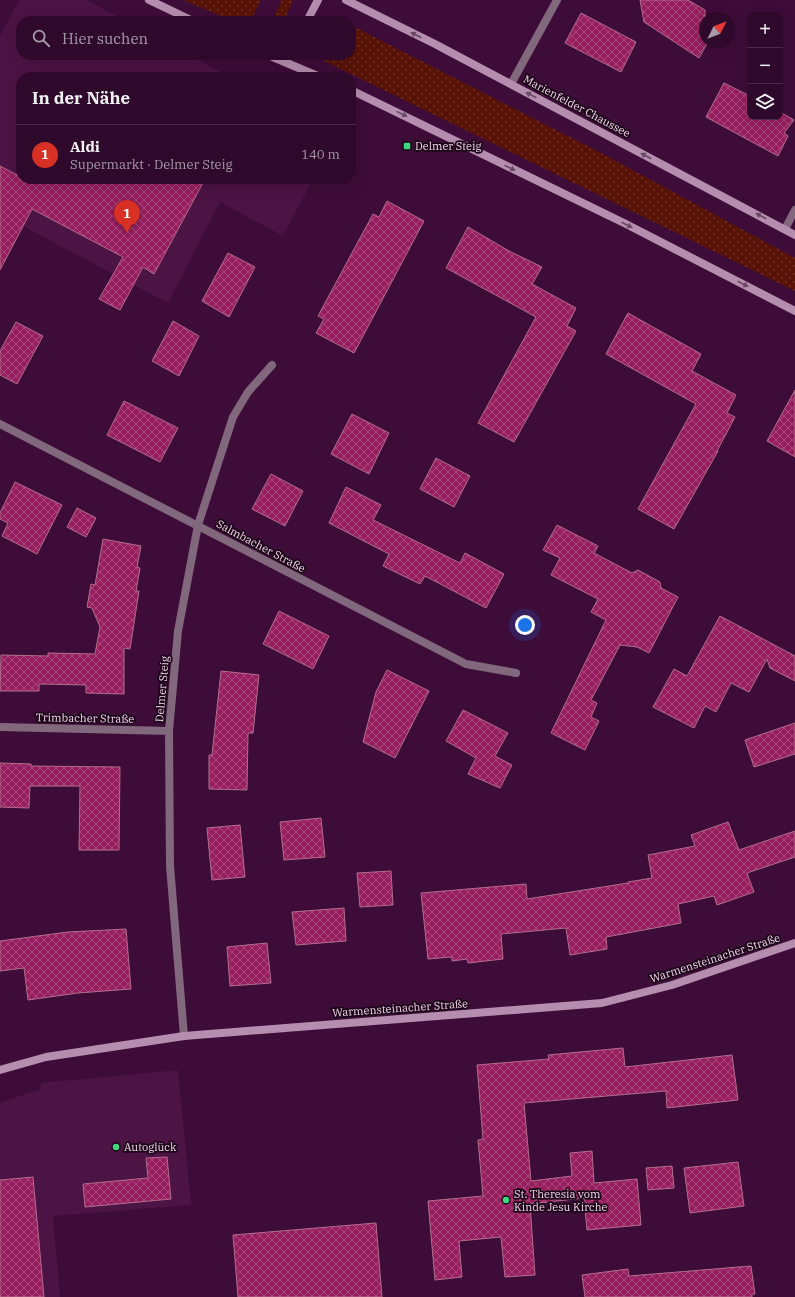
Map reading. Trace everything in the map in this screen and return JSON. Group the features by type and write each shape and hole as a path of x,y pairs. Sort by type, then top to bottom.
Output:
{"main road":[{"path":"149,0 183,16"},
{"path":"310,16 318,0"},
{"name":"Marienfelder Chaussee","path":"346,0 435,44 795,235"},
{"path":"290,60 311,72"},
{"path":"356,92 624,223 795,311"},
{"name":"Warmensteinacher Straße","path":"0,1070 46,1057 184,1036 602,1003 672,985 795,943"}],"street":[{"path":"511,84 557,0"},
{"path":"785,229 795,210"},
{"name":"Delmer Steig","path":"184,1036 170,866 169,731 178,631 198,525 233,417 248,392 272,365"},
{"name":"Salmbacher Straße","path":"0,424 466,664 516,673"},
{"name":"Trimbacher Straße","path":"0,727 169,731"}],"shaded area":[{"path":"19,0 87,0 117,16 16,16 16,60 198,60 221,72 16,72 16,184 310,184 283,236 220,202 168,303 0,214 0,36"},
{"path":"183,0 261,0 253,16 220,16"},
{"path":"282,0 293,0 286,16 274,16"},
{"path":"356,28 601,153 795,258 795,291 356,77 356,72 347,72 322,60 356,60"},
{"name":"Autoglück","path":"178,1070 191,1205 53,1216 60,1297 0,1297 0,1103 41,1089 41,1083"}],"building":[{"path":"640,0 688,0 705,10 705,12 699,12 699,48 705,48 699,58 644,22"},
{"path":"581,13 636,42 621,72 565,43"},
{"path":"724,83 747,94 747,120 783,120 783,114 794,120 784,133 788,136 778,156 706,117"},
{"path":"0,166 16,174 16,184 202,184 154,274 143,267 120,310 99,299 123,257 32,209 0,270"},
{"path":"387,201 424,221 354,353 316,333 324,319 318,316 373,214 379,217"},
{"path":"468,227 509,251 542,267 532,284 576,308 567,326 576,331 514,442 478,423 536,317 446,268"},
{"path":"228,253 255,267 229,317 202,301"},
{"path":"628,313 701,354 692,371 736,395 727,413 735,417 718,451 674,529 638,509 696,404 606,354"},
{"path":"173,321 199,336 179,376 152,361"},
{"path":"16,322 43,336 17,384 0,375 0,351"},
{"path":"795,390 795,457 767,441"},
{"path":"124,401 178,428 160,462 107,435"},
{"path":"352,414 389,433 369,474 331,454"},
{"path":"436,458 470,476 454,507 420,489"},
{"path":"271,474 303,491 285,526 252,509"},
{"path":"15,482 62,505 37,554 2,536 8,523 0,519 0,513"},
{"path":"346,487 381,505 373,520 460,563 465,553 504,574 486,608 425,576 420,584 383,566 389,554 329,523"},
{"path":"77,508 96,518 86,537 67,527"},
{"path":"557,525 598,546 594,553 632,573 638,570 660,582 661,588 678,597 649,653 637,647 620,645 591,700 597,703 591,717 599,721 585,750 551,733 606,620 591,612 598,599 551,575 560,558 543,550"},
{"path":"103,539 141,546 137,567 140,568 136,591 139,591 130,649 124,648 124,694 86,693 86,685 39,684 39,691 0,691 1,655 48,656 48,653 95,654 100,627 92,608 87,607 91,584 95,585"},
{"path":"279,611 329,636 313,669 263,644"},
{"path":"720,616 795,656 795,681 770,668 767,659 749,692 731,683 716,712 705,706 694,728 653,707 674,669 687,676"},
{"path":"387,670 429,691 395,758 363,742 376,692"},
{"path":"221,671 259,675 253,733 248,733 247,790 209,789 209,755 212,755"},
{"path":"463,710 508,733 495,756 512,765 500,788 468,774 476,758 446,741"},
{"path":"795,723 795,754 754,767 745,740"},
{"path":"0,763 31,764 31,766 120,767 119,850 79,850 80,786 30,786 29,808 0,807"},
{"path":"321,818 325,857 284,860 280,822"},
{"path":"728,822 739,850 795,831 795,857 747,873 754,892 717,905 714,896 678,904 681,923 606,937 607,949 570,955 566,928 501,934 503,959 468,963 467,959 452,961 452,957 428,959 421,893 526,884 527,899 652,878 648,855 695,846 691,835"},
{"path":"240,825 245,877 212,880 207,828"},
{"path":"391,871 393,905 360,907 357,873"},
{"path":"344,908 346,941 296,945 292,912"},
{"path":"126,929 131,989 78,993 28,1000 24,968 0,971 0,941 68,932"},
{"path":"267,943 271,983 230,986 227,947"},
{"path":"623,1048 625,1067 732,1055 738,1100 667,1108 666,1091 524,1103 531,1181 572,1176 570,1153 592,1151 594,1183 637,1179 641,1225 587,1230 584,1198 530,1204 535,1275 505,1277 501,1237 459,1241 462,1277 435,1280 428,1201 483,1196 478,1140 483,1139 477,1065 549,1059 548,1055"},
{"path":"167,1157 171,1199 85,1207 83,1184 148,1178 146,1158"},
{"path":"738,1162 744,1206 690,1213 684,1168"},
{"path":"672,1166 674,1188 648,1190 646,1168"},
{"path":"33,1177 44,1297 0,1297 0,1180"},
{"path":"376,1223 382,1297 238,1297 233,1235"},
{"path":"751,1266 755,1294 752,1294 752,1297 585,1297 582,1275 628,1269 629,1276"}],"place":[{"name":"Delmer Steig","path":"407,146"},
{"name":"Aldi","path":"127,233"},
{"name":"Autoglück","path":"116,1147"},
{"name":"St. Theresia vom Kinde Jesu Kirche","path":"506,1200"}]}
